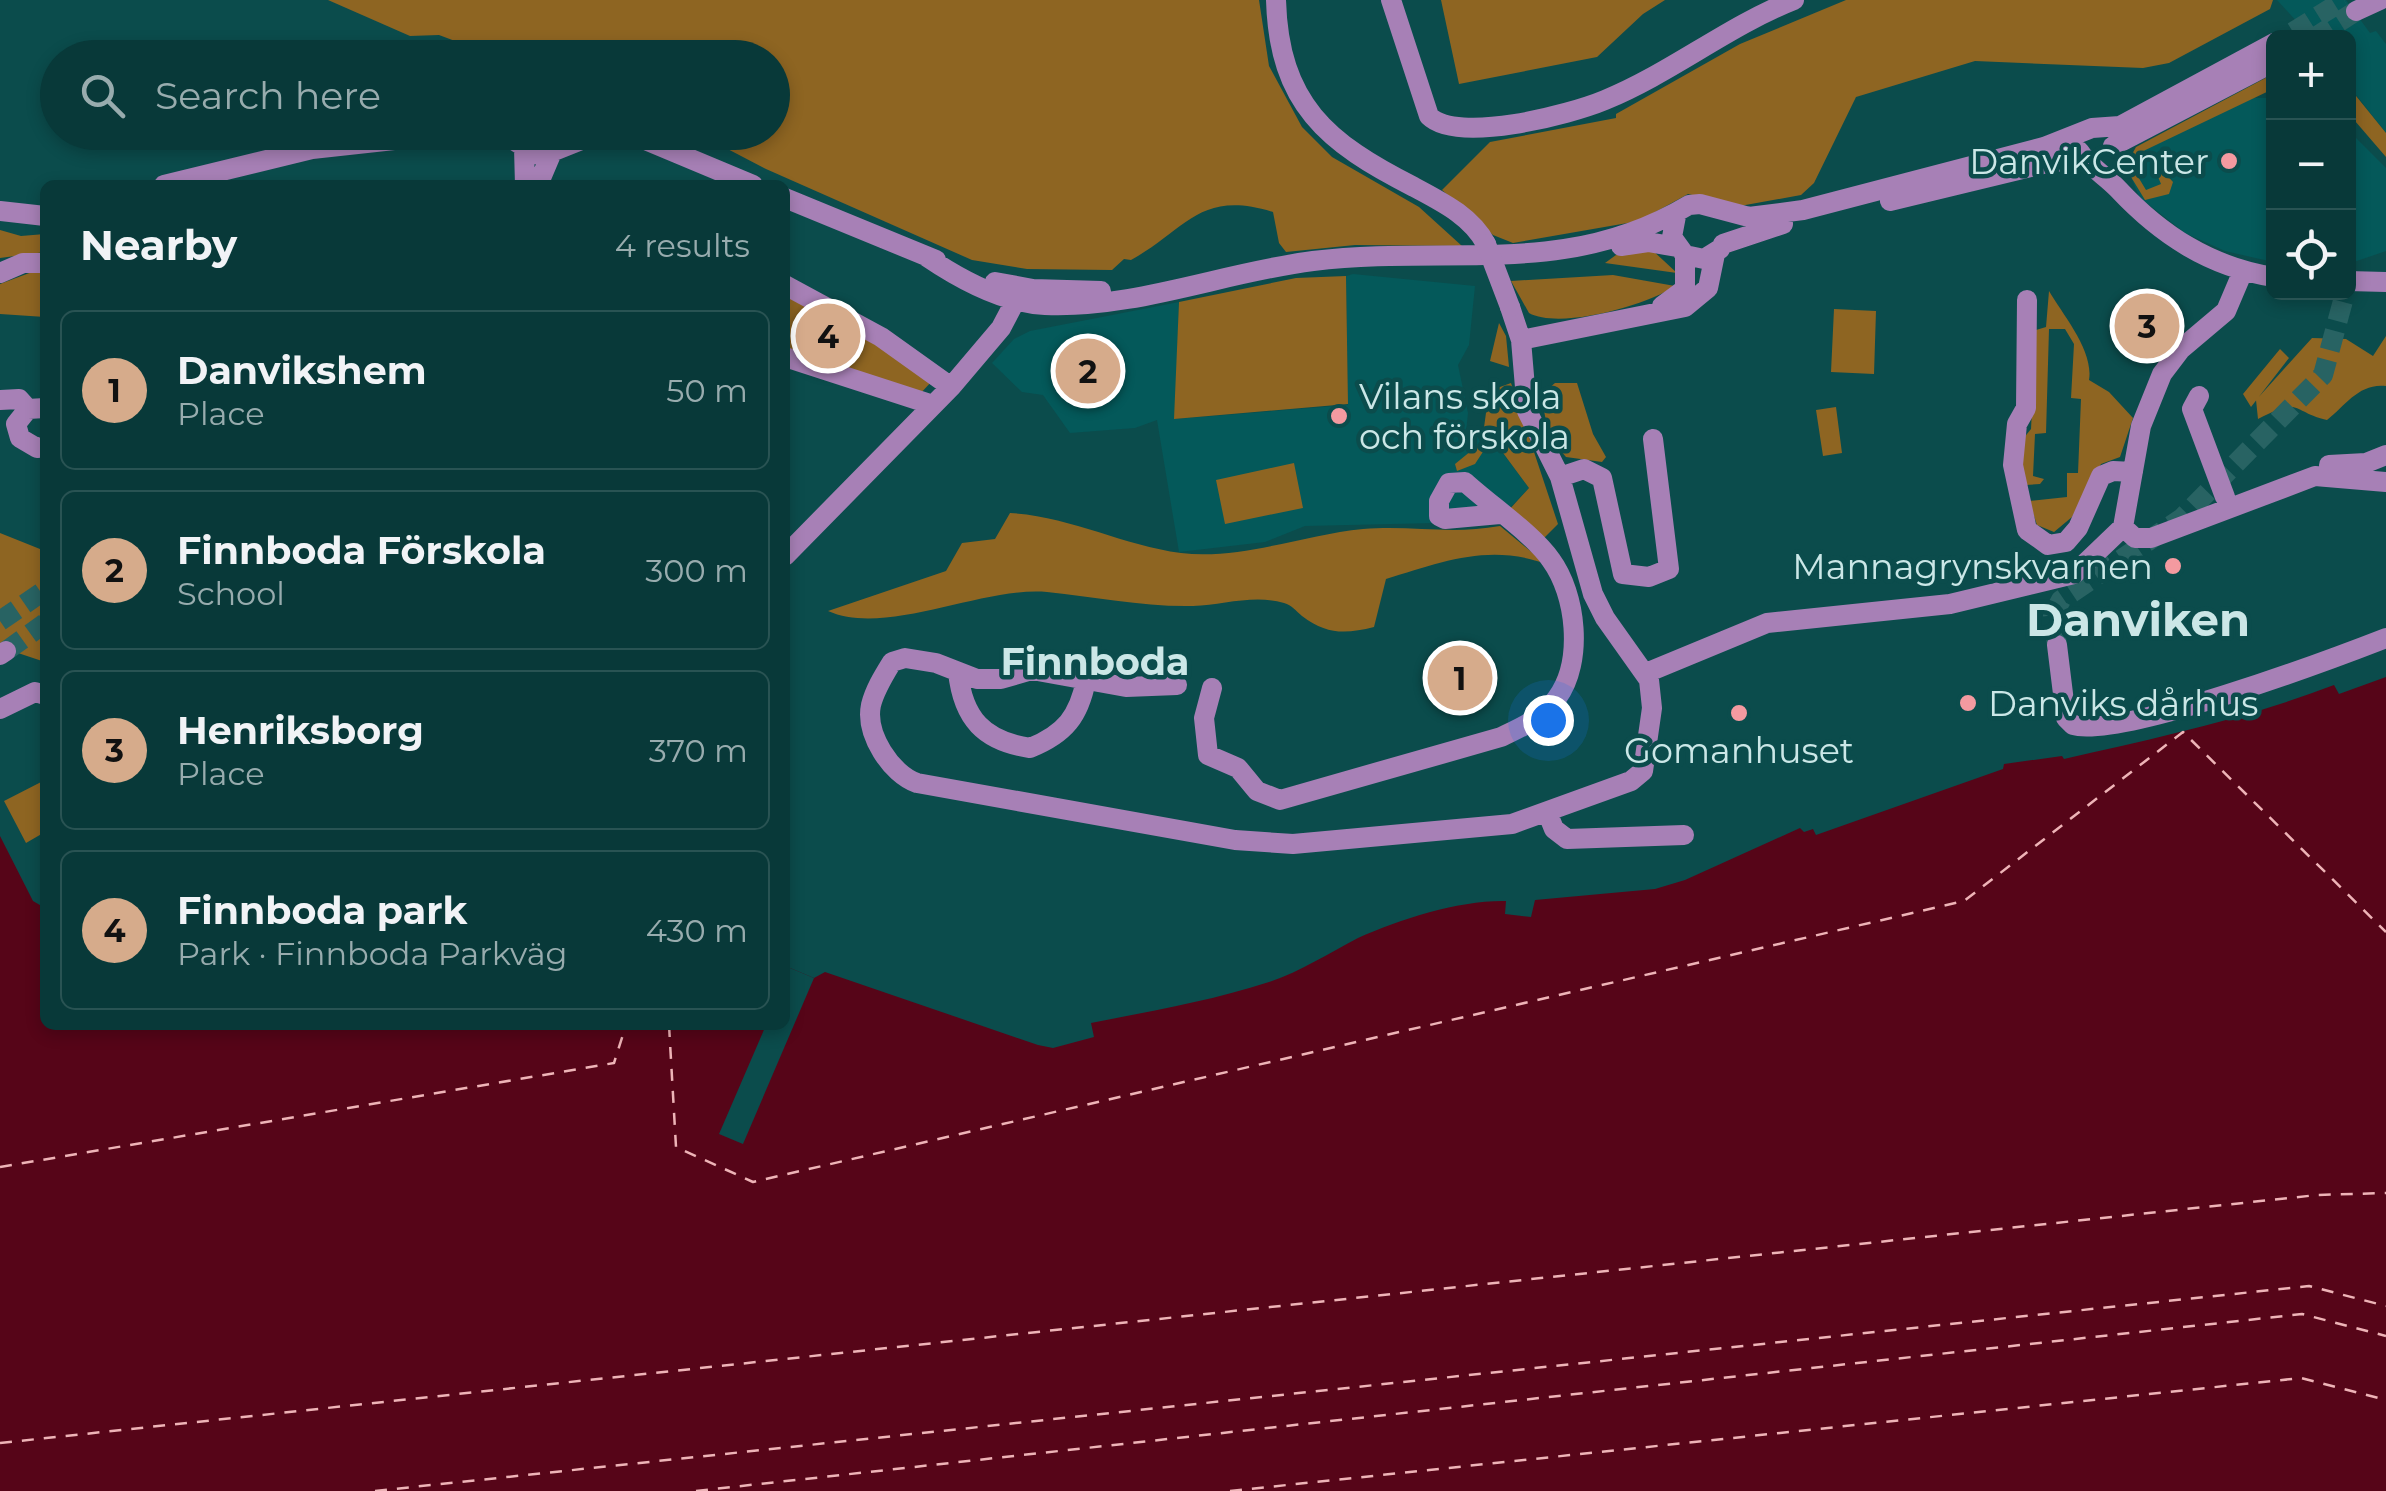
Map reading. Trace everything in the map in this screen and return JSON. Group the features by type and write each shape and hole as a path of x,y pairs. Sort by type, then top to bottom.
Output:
{"street":[{"path":"1176,685 1126,686 1032,670 991,680 905,658 892,662 870,712 873,730 904,778 978,797 1258,843 1322,844 1484,830 1548,814 1631,781 1643,771 1652,708 1646,673 1605,618 1588,576 1560,477 1527,411 1520,340 1486,244 1459,213 1332,139 1318,123 1286,72 1276,0"},
{"path":"1390,0 1429,116 1450,129 1471,130 1604,100 1794,0"},
{"path":"2356,11 2380,0"},
{"path":"2100,150 2120,126 2266,47"},
{"path":"790,200 1019,295 1164,289 1312,261 1518,256 1648,242 1704,258 1719,249 1808,218 2003,177 2100,150 2266,66"},
{"path":"1594,247 1700,204 1719,212 1760,216 1803,210 2080,135 2078,148 2100,150"},
{"path":"185,180 308,150"},
{"path":"518,150 524,180"},
{"path":"541,180 556,150"},
{"path":"671,150 741,180"},
{"path":"2100,150 2118,189 2173,239 2243,271 2266,275"},
{"path":"0,211 40,215"},
{"path":"1520,340 1674,310 1696,301 1708,288 1726,227 1719,212"},
{"path":"1647,314 1685,289 1681,251 1672,230 1676,216"},
{"path":"0,273 22,263 40,263"},
{"path":"1646,673 1753,628 1820,615 1950,604 2074,574 2123,526 2141,426 2162,374 2181,349 2220,319 2243,271"},
{"path":"2356,288 2386,282"},
{"path":"790,288 868,330 950,387"},
{"path":"790,551 993,339 1019,295"},
{"path":"2027,300 2026,408 2017,424 2013,465 2027,530 2048,545 2066,542 2078,528 2101,476 2133,472"},
{"path":"790,359 933,405"},
{"path":"2198,396 2192,409 2227,502"},
{"path":"0,400 19,399 37,409"},
{"path":"37,409 19,415 17,433 40,448"},
{"path":"1560,477 1584,470 1602,478 1623,574 1649,577 1669,570 1652,439"},
{"path":"2123,526 2135,538 2151,538 2307,467 2366,463 2386,456"},
{"path":"2227,502 2314,476 2386,482"},
{"path":"1212,688 1204,718 1208,754 1238,768 1257,791 1280,800 1501,737 1544,712 1567,680 1572,634 1568,584 1550,556 1500,514"},
{"path":"1568,584 1588,576"},
{"path":"2057,645 2066,718 2073,725 2093,728 2212,700 2386,638"},
{"path":"958,672 961,697 982,732 994,740 1030,748 1072,722 1080,710 1086,680"},
{"path":"0,709 35,692 40,694"},
{"path":"1548,814 1554,829 1568,839 1684,835"}],"shaded area":[{"path":"328,0 1259,0 1269,66 1302,127 1332,157 1419,207 1462,246 1355,245 1286,252 1279,243 1273,212 1227,206 1195,216 1112,270 1027,269 972,260 730,150 790,150 790,40 452,40 439,35 410,36"},
{"path":"1441,0 1665,0 1643,14 1597,57 1459,84"},
{"path":"1846,0 2273,0 2270,9 2169,63 2143,68 1975,61 1856,97 1814,183 1801,195 1740,206 1688,194 1639,221 1513,243 1493,235 1442,190 1490,142 1616,118 1616,114 1740,44"},
{"path":"2277,0 2346,0 2370,33 2376,31 2386,44 2386,133 2356,95 2356,30 2305,30"},
{"path":"2266,78 2266,92 2135,155 2137,163 2131,165 2146,190 2161,184 2156,172 2162,170 2173,182 2169,194 2145,200 2125,167 2136,147"},
{"path":"2356,96 2386,133 2386,157 2356,122"},
{"path":"2253,98 2266,98 2266,260 2225,251 2185,233 2139,197 2126,164 2133,154"},
{"path":"2356,138 2386,168 2386,251 2356,261"},
{"path":"0,230 21,236 40,234 40,253 0,258"},
{"path":"1650,248 1677,273 1605,263 1616,255"},
{"path":"40,273 40,317 0,314 0,284"},
{"path":"1613,275 1675,286 1625,307 1561,319 1529,313 1511,281"},
{"name":"Vilans skola och förskola","path":"1346,276 1475,286 1469,345 1458,365 1468,413 1466,432 1491,437 1529,488 1502,516 1436,523 1305,526 1265,542 1179,552 1157,420 1135,428 1070,433 1043,395 1022,392 992,363 1014,339 1030,331 1179,302 1175,419 1348,405"},
{"path":"1346,276 1348,404 1174,419 1179,302 1296,278"},
{"path":"2049,291 2082,345 2089,380 2109,392 2133,418 2120,457 2101,464 2072,517 2054,532 2037,525 2029,501 2067,497 2067,473 2078,473 2081,399 2071,398 2074,344 2065,329 2049,329 2046,433 2035,434 2033,476 2044,479 2040,484 2025,485 2018,445 2031,429 2036,330 2046,327"},
{"path":"790,292 932,381 919,395 790,352"},
{"path":"1834,309 1876,311 1874,374 1831,372"},
{"path":"1499,323 1506,336 1509,367 1490,361"},
{"path":"2386,336 2386,386 2360,391 2327,420 2290,407 2258,419 2256,400 2312,338 2346,339 2373,356"},
{"path":"2280,349 2289,358 2251,407 2243,394"},
{"path":"1511,383 1558,524 1544,538 1507,512 1529,488 1492,438 1475,464 1457,471 1455,464 1482,442 1489,391"},
{"path":"1555,383 1577,383 1593,434 1606,457 1602,462 1566,457 1555,442 1546,419 1543,393"},
{"path":"1836,407 1842,453 1823,456 1816,410"},
{"path":"1294,463 1303,508 1225,524 1216,480"},
{"path":"1010,513 1053,519 1159,549 1204,554 1249,550 1363,529 1465,530 1500,526 1546,564 1485,555 1446,561 1386,579 1374,627 1346,632 1320,627 1287,604 1261,600 1174,606 1022,592 878,618 828,611 946,571 962,543 995,539"},
{"path":"0,533 40,549 40,660 0,647"},
{"path":"2386,677 2386,1491 0,1491 0,836 33,901 40,905 40,1030 790,1030 790,968 814,978 825,972 1053,1048 1094,1037 1091,1023 1203,1000 1281,978 1358,938 1430,912 1506,901 1505,914 1531,917 1535,900 1655,889 1685,880 1800,828 1804,832 1813,829 1816,835 2003,769 2004,764 2062,756 2064,759 2166,735 2234,718 2334,685 2339,694"},
{"path":"40,783 40,835 26,843 4,801"}],"pier":[{"path":"790,968 814,978 743,1144 719,1134 764,1030 790,1030"}],"ferry route":[{"path":"669,1030 676,1147 753,1182 1964,901 2183,732 2386,932"},
{"path":"0,1167 614,1063 624,1030"},
{"path":"0,1443 2317,1195 2386,1193"},
{"path":"375,1491 2309,1286 2386,1306"},
{"path":"696,1491 2302,1314 2386,1336"},
{"path":"1230,1491 2301,1378 2386,1400"}],"tunnel":[{"path":"2296,30 2344,0"},
{"path":"2326,30 2356,11"},
{"path":"2057,645 2053,615 2061,600 2182,518 2323,375 2343,300"},
{"path":"0,621 40,593"},
{"path":"6,651 40,627"}],"place":[{"name":"DanvikCenter","path":"2229,161"},
{"name":"Henriksborg","path":"2147,326"},
{"name":"Finnboda park","path":"828,336"},
{"name":"Finnboda Förskola","path":"1088,371"},
{"name":"Vilans skola och förskola","path":"1339,416"},
{"name":"Mannagrynskvarnen","path":"2173,566"},
{"name":"Danvikshem","path":"1460,678"},
{"name":"Danviks dårhus","path":"1968,703"},
{"name":"Gomanhuset","path":"1739,713"}],"district":[{"name":"Danviken","path":"2138,619"},
{"name":"Finnboda","path":"1095,661"}]}
